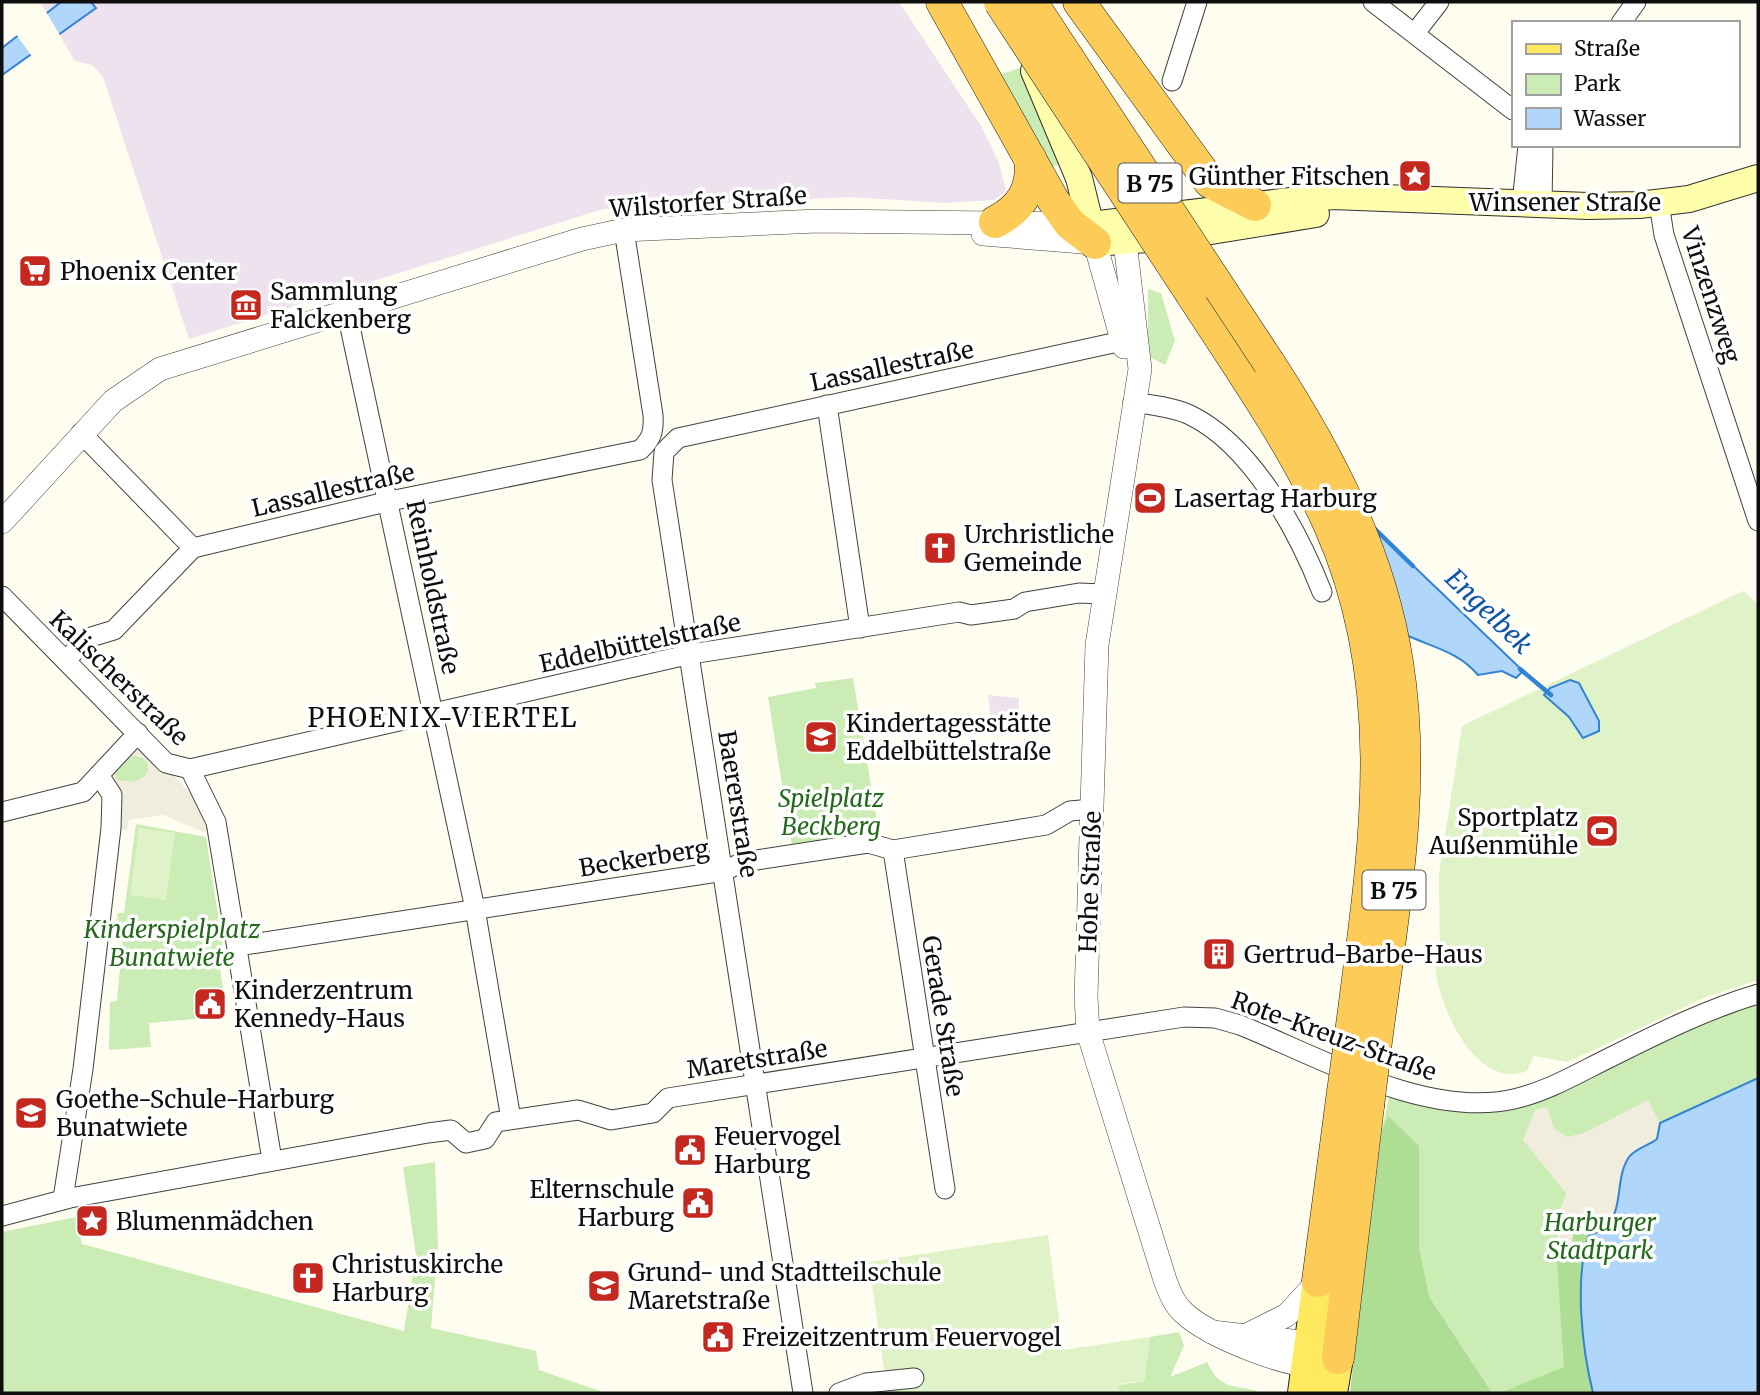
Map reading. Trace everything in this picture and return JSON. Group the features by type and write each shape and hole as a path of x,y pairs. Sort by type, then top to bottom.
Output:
{"highway":[{"path":"942,2 1030,158 1100,232"},
{"name":"B 75","path":"1003,2 1272,418 1307,479 1331,527 1355,595 1372,677 1391,724"},
{"name":"B 75","path":"1031,2 1281,383 1330,464 1361,530 1381,591 1398,663 1391,724 1379,779 1338,1358"},
{"name":"B 75","path":"1079,2 1217,188 1255,205"},
{"path":"995,222 1017,207 1029,188 1030,158"},
{"name":"B 75","path":"1318,1281 1355,1099"}],"main road":[{"path":"1003,2 1100,232"},
{"path":"1016,2 1067,80 1091,132 1100,232"},
{"name":"Winsener Straße","path":"1100,232 1255,205 1332,196 1532,204 1659,203 1689,199 1758,178"},
{"name":"Winsener Straße","path":"1100,232 1251,227 1330,211 1411,201"},
{"name":"B 75","path":"1307,1367 1318,1281"},
{"name":"B 75","path":"1332,1393 1338,1358"}],"street":[{"path":"1172,81 1197,2"},
{"path":"1373,2 1512,109"},
{"path":"1415,33 1439,2"},
{"path":"1622,21 1636,2"},
{"path":"1528,147 1532,204"},
{"path":"1532,204 1543,147"},
{"name":"Vinzenzweg","path":"1659,203 1668,247 1758,521"},
{"name":"Wilstorfer Straße","path":"2,522 113,401 160,369 193,356 348,313 582,239 624,230 817,221 995,222 1100,232"},
{"name":"Wilstorfer Straße","path":"913,222 1035,240 1100,232"},
{"name":"Baererstraße","path":"624,230 803,1393"},
{"name":"Hohe Straße","path":"1100,232 1130,339 1133,402 1097,645 1086,997 1088,1032 1170,1293 1184,1314 1238,1345 1307,1367 1322,1366 1338,1358"},
{"name":"Reinholdstraße","path":"348,313 475,909 511,1119"},
{"name":"Lassallestraße","path":"193,548 390,501 629,454 678,438 1130,339"},
{"path":"1133,402 1188,414 1227,441 1279,506 1306,550 1322,592"},
{"path":"827,405 860,628"},
{"path":"65,660 91,637 114,630 193,548 81,433"},
{"name":"Eddelbüttelstraße","path":"190,769 691,654 959,612 971,615 1014,609 1025,602 1079,593 1103,594"},
{"name":"Kalischerstraße","path":"2,596 166,763 190,769 216,822 272,1160"},
{"path":"2,812 83,792 138,733"},
{"path":"63,1199 83,1069 111,828 111,795 99,775"},
{"name":"Beckerberg","path":"238,946 724,871 743,862 868,843 893,850 1046,824 1070,811 1093,809"},
{"name":"Gerade Straße","path":"893,850 945,1189"},
{"name":"Rote-Kreuz-Straße","path":"1088,1032 1184,1017 1215,1018 1240,1025 1391,1087 1439,1100 1494,1102 1530,1094 1711,1011 1758,994"},
{"name":"Maretstraße","path":"2,1216 63,1199 451,1130 466,1143 485,1139 496,1122 511,1119 578,1110 611,1120 653,1113 668,1098 1088,1032"},
{"path":"1246,1335 1287,1315 1318,1281"},
{"name":"Hohe Straße","path":"1212,1332 1246,1335 1307,1367"},
{"path":"839,1393 866,1383 914,1378"}],"shaded area":[{"path":"899,2 981,126 999,163 1006,191 994,200 946,203 850,197 603,209 189,339 103,77 92,65 75,61 41,4"},
{"path":"988,695 1019,698 1019,735 993,735"},
{"path":"136,748 149,749 193,796 212,829 204,832 163,815 129,820 127,831 120,829 113,769","holes":["140,755 149,765 146,776 133,782 116,780 114,770 129,756"]},
{"path":"1648,1100 1660,1123 1659,1134 1653,1143 1633,1153 1624,1169 1615,1216 1599,1232 1589,1235 1573,1233 1572,1247 1560,1246 1555,1232 1554,1211 1555,1213 1562,1206 1566,1193 1523,1140 1535,1110 1547,1107 1554,1128 1567,1137 1584,1133"}],"green space":[{"path":"1022,67 1061,164 1048,168 999,75"},
{"path":"1148,289 1161,293 1175,341 1165,365 1148,356"},
{"name":"Sportplatz Außenmühle","path":"1743,591 1758,604 1758,980 1706,997 1568,1062 1534,1056 1527,1071 1508,1074 1491,1068 1476,1057 1452,1021 1443,1001 1435,965 1440,964 1439,874 1462,726"},
{"name":"Kindertagesstätte Eddelbüttelstraße","path":"853,678 879,833 792,846 768,697 816,688 815,683"},
{"path":"135,755 147,760 149,771 134,782 116,780 114,770 129,756"},
{"name":"Kinderspielplatz Bunatwiete","path":"136,824 206,837 225,961 219,962 223,989 202,990 204,1018 149,1023 151,1047 109,1050 110,1002 117,1001 123,936 115,934 118,913 124,913"},
{"path":"139,828 175,833 166,900 130,895"},
{"name":"Harburger Stadtpark","path":"1758,994 1758,1393 1350,1393 1382,1130 1391,1087 1494,1102"},
{"path":"1388,1116 1419,1146 1419,1248 1429,1297 1492,1393 1350,1393 1382,1130"},
{"path":"435,1162 438,1244 431,1328 536,1351 539,1370 606,1393 2,1393 2,1232 76,1217 82,1244 404,1331 416,1255 403,1167"},
{"path":"1555,1232 1560,1245 1573,1233 1589,1235 1582,1256 1581,1272 1593,1393 1500,1393 1564,1367"},
{"path":"1048,1235 1063,1350 1150,1337 1144,1381 1118,1384 1119,1393 866,1393 887,1390 869,1262"},
{"path":"1179,1332 1184,1346 1170,1377 1207,1362 1212,1372 1224,1383 1262,1393 1119,1393 1118,1385 1144,1381 1150,1337"}],"water":[{"path":"61,2 91,2 96,8 2,75 2,48"},
{"path":"1375,529 1523,671 1516,678 1502,671 1478,675 1453,655 1404,634"},
{"path":"1570,680 1579,683 1599,721 1599,731 1583,738 1569,717 1544,695 1550,688"},
{"path":"1758,1078 1758,1393 1593,1393 1581,1314 1584,1252 1589,1235 1602,1230 1615,1213 1624,1167 1629,1157 1657,1139 1660,1123"}],"pier":[{"path":"45,10 61,37 33,58 16,34"}],"waterway":[{"name":"Engelbek","path":"1374,528 1413,566"},
{"name":"Engelbek","path":"1520,669 1551,695"}],"place":[{"name":"Günther Fitschen","path":"1415,176"},
{"name":"Phoenix Center","path":"35,271"},
{"name":"Sammlung Falckenberg","path":"246,305"},
{"name":"Lasertag Harburg","path":"1150,498"},
{"name":"Urchristliche Gemeinde","path":"940,548"},
{"name":"Kindertagesstätte Eddelbüttelstraße","path":"821,737"},
{"name":"Sportplatz Außenmühle","path":"1602,831"},
{"name":"Gertrud-Barbe-Haus","path":"1219,954"},
{"name":"Kinderzentrum Kennedy-Haus","path":"210,1004"},
{"name":"Goethe-Schule-Harburg Bunatwiete","path":"31,1113"},
{"name":"Feuervogel Harburg","path":"690,1150"},
{"name":"Elternschule Harburg","path":"698,1203"},
{"name":"Blumenmädchen","path":"92,1221"},
{"name":"Christuskirche Harburg","path":"308,1278"},
{"name":"Grund‐ und Stadtteilschule Maretstraße","path":"604,1286"},
{"name":"Freizeitzentrum Feuervogel","path":"718,1337"}],"district":[{"name":"PHOENIX-VIERTEL","path":"443,717"}],"park label":[{"name":"Spielplatz Beckberg","path":"831,812"}]}
